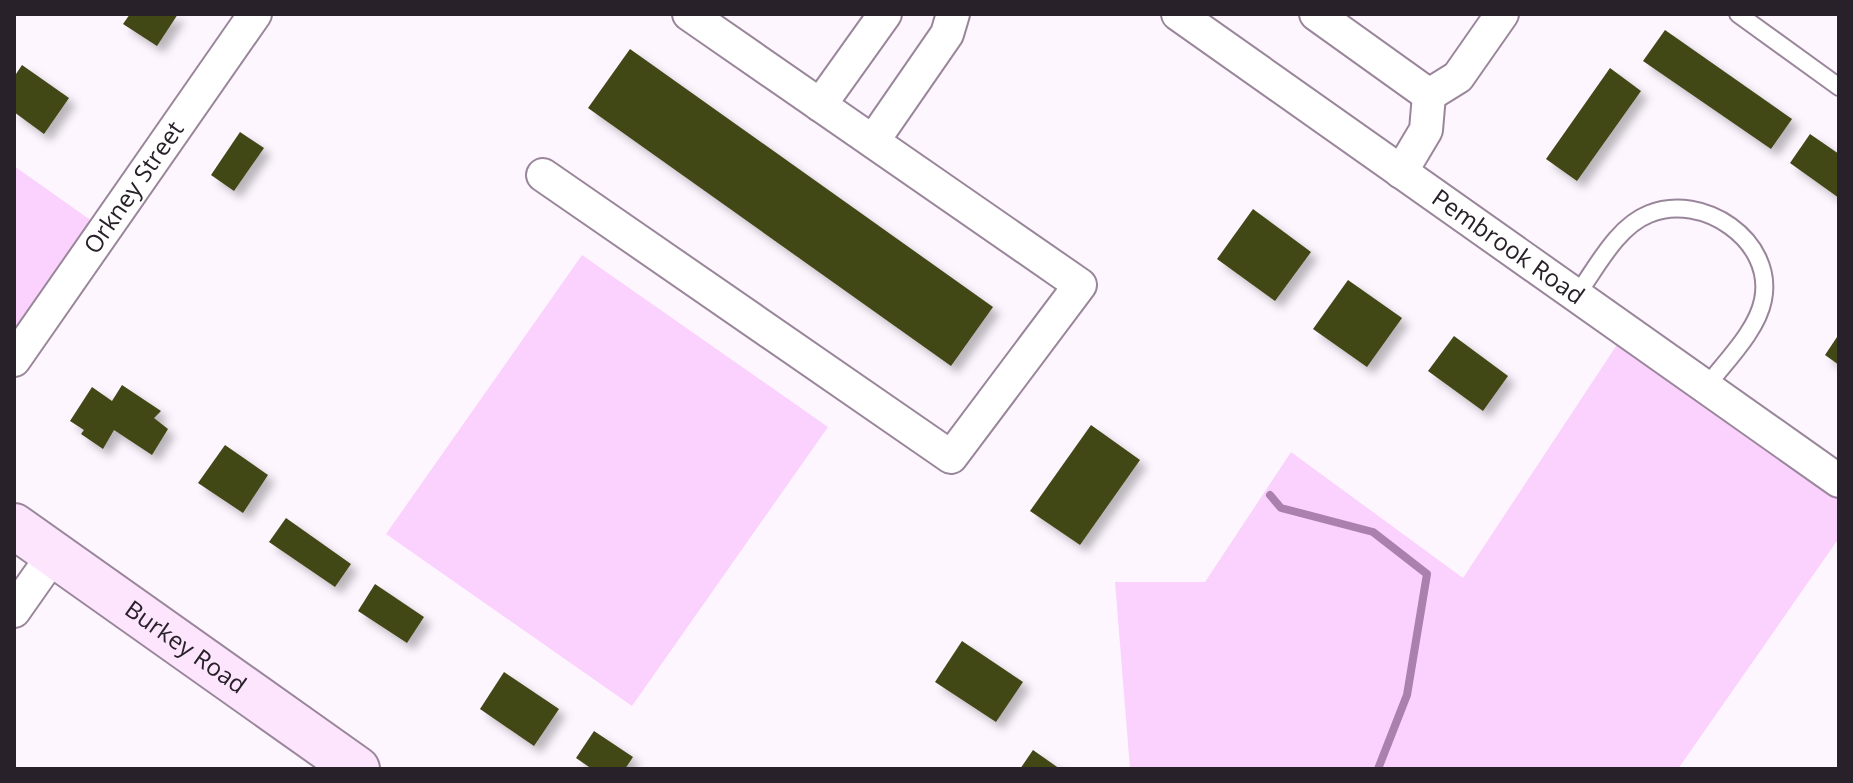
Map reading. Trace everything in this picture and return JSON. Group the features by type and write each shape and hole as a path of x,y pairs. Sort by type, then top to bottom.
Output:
{"street":[{"name":"Orkney Street","path":"14,360 255,14"},
{"path":"543,175 951,457 1080,285 689,14"},
{"path":"820,105 885,14"},
{"path":"873,141 947,34 953,14"},
{"name":"Pembrook Road","path":"1178,14 1839,481"},
{"path":"1316,14 1429,95"},
{"path":"1429,95 1458,77 1502,14"},
{"path":"1401,172 1426,130 1429,95"},
{"name":"Burkey Road","path":"14,526 357,769"},
{"path":"14,611 54,554"}],"lane":[{"path":"1738,14 1839,87"},
{"path":"1576,296 1626,228 1648,214 1683,206 1707,211 1727,225 1753,250 1761,271 1764,299 1754,322 1706,387"}],"shaded area":[{"path":"14,166 106,231 14,360"},
{"path":"582,255 828,427 632,706 386,534"},
{"path":"1626,331 1839,481 1839,538 1678,769 1130,769 1115,582 1205,582 1291,452 1463,578"}],"building":[{"path":"130,14 178,14 157,46 123,24"},
{"path":"1665,30 1792,119 1771,149 1643,61"},
{"path":"630,49 993,307 951,366 588,108"},
{"path":"22,65 69,98 44,134 14,112 14,77"},
{"path":"1610,68 1641,91 1577,181 1546,159"},
{"path":"240,132 264,148 234,191 211,175"},
{"path":"1810,134 1839,154 1839,198 1790,163"},
{"path":"1253,209 1311,252 1275,301 1217,259"},
{"path":"1348,280 1402,318 1367,367 1313,329"},
{"path":"1839,334 1839,365 1825,355"},
{"path":"1454,336 1508,376 1483,411 1428,371"},
{"path":"122,385 161,411 154,418 168,429 152,455 114,430 103,449 81,434 84,430 70,421 92,387 112,401"},
{"path":"1091,425 1140,460 1080,545 1030,511"},
{"path":"225,445 268,475 243,513 198,483"},
{"path":"286,518 351,564 335,587 269,542"},
{"path":"375,584 424,617 407,643 358,611"},
{"path":"962,641 1023,682 996,722 935,682"},
{"path":"504,672 559,709 534,746 480,709"},
{"path":"594,731 633,757 625,769 592,769 576,758"},
{"path":"1033,750 1060,769 1020,769"}],"waterway":[{"path":"1270,495 1281,508 1373,532 1427,574 1407,695 1378,769"}]}
